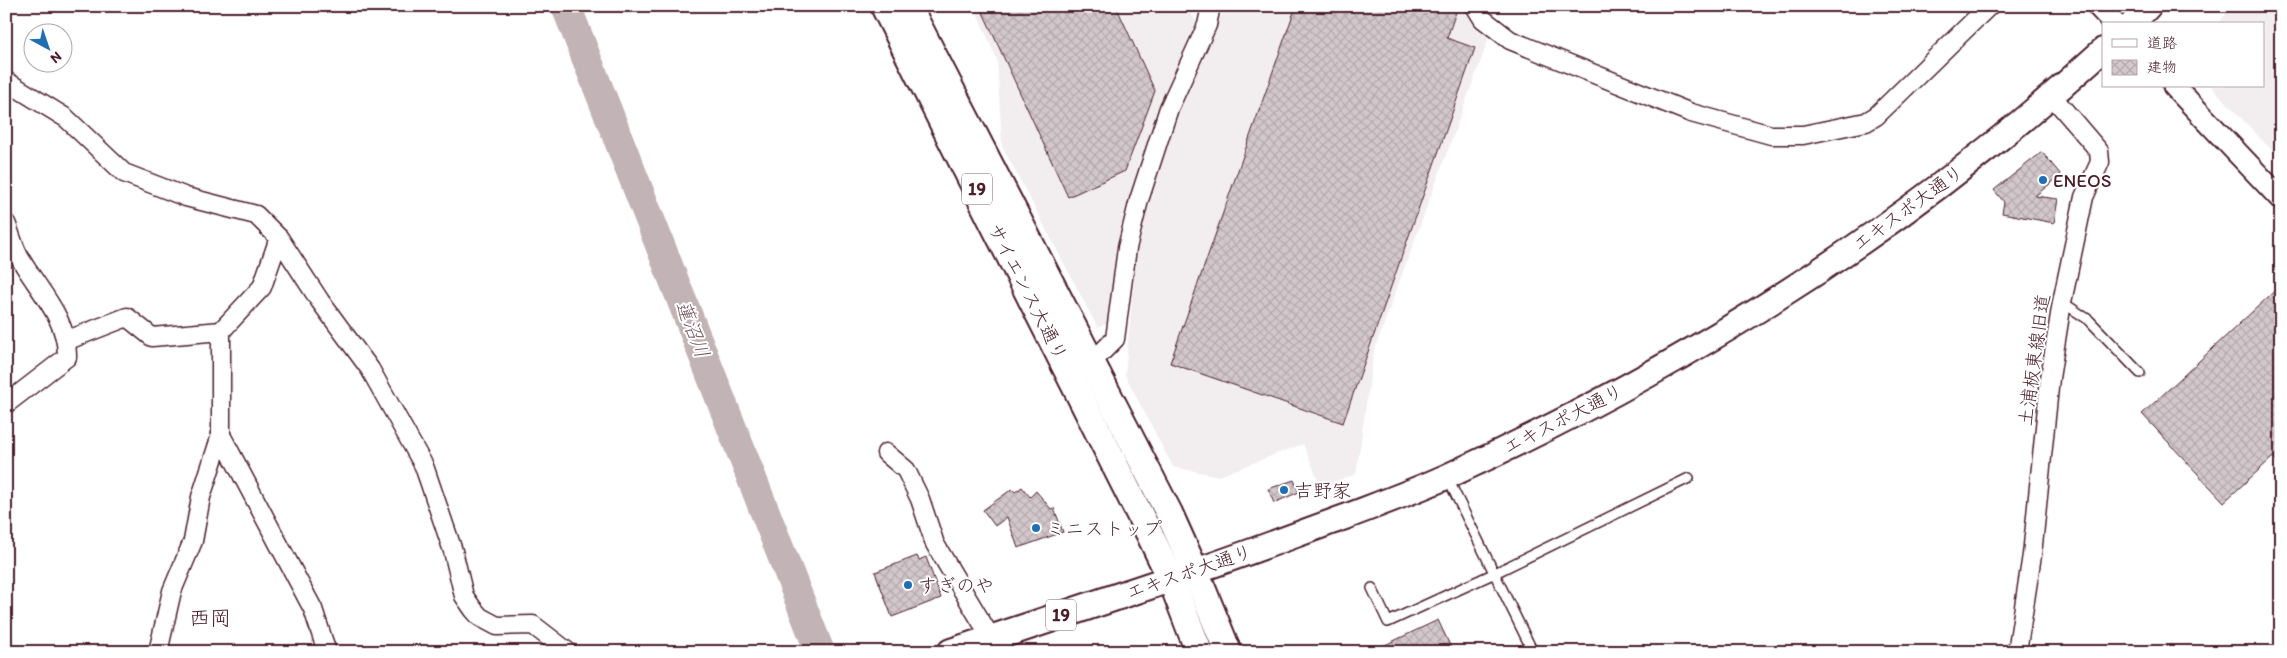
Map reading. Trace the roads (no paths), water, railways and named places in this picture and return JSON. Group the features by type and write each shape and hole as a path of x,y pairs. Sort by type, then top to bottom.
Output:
{"main road":[{"name":"サイエンス大通り","path":"884,6 1171,579"},
{"name":"サイエンス大通り","path":"908,6 1092,362 1195,570"},
{"path":"2134,22 2149,6"},
{"name":"エキスポ大通り","path":"951,652 1256,550 1447,477 1572,416 1678,360 1793,289 1903,213 1977,157 2052,96 2102,51"},
{"name":"19","path":"1195,570 1228,652"},
{"name":"19","path":"1171,579 1199,652"}],"street":[{"path":"1068,373 1092,362 1115,339 1126,248 1139,200 1169,108 1207,25 1211,6"},
{"path":"1475,6 1483,19 1510,40 1691,113 1772,135 1804,135 1866,122 1871,119 1990,6"},
{"path":"2098,6 2113,22"},
{"path":"6,81 66,118 124,173 186,197 256,215 279,238 320,301 370,369 424,466 453,551 464,596 473,609 480,618 497,626 533,625 568,652"},
{"path":"2176,88 2281,199"},
{"name":"土浦板東線旧道","path":"2017,652 2031,564 2050,378 2062,302 2084,197 2100,162 2099,151 2052,96"},
{"path":"6,224 20,258 50,301 68,340 67,357 6,404"},
{"path":"68,340 127,317 152,337 221,331 262,287 279,238"},
{"path":"158,652 172,591 193,541 201,497 221,435 221,331"},
{"path":"221,435 313,609 327,652"},
{"path":"886,453 906,470 920,499 935,544 991,638"}],"lane":[{"path":"2062,302 2089,320 2140,373"},
{"path":"1447,477 1533,652"},
{"path":"1372,588 1388,622 1495,574 1689,478"}],"waterway":[{"name":"蓮沼川","path":"566,6 820,652"}],"place":[{"name":"ENEOS","path":"2043,180"},
{"name":"吉野家","path":"1284,490"},
{"name":"ミニストップ","path":"1036,528"},
{"name":"すぎのや","path":"908,585"}],"district":[{"name":"西岡","path":"210,617"}]}
